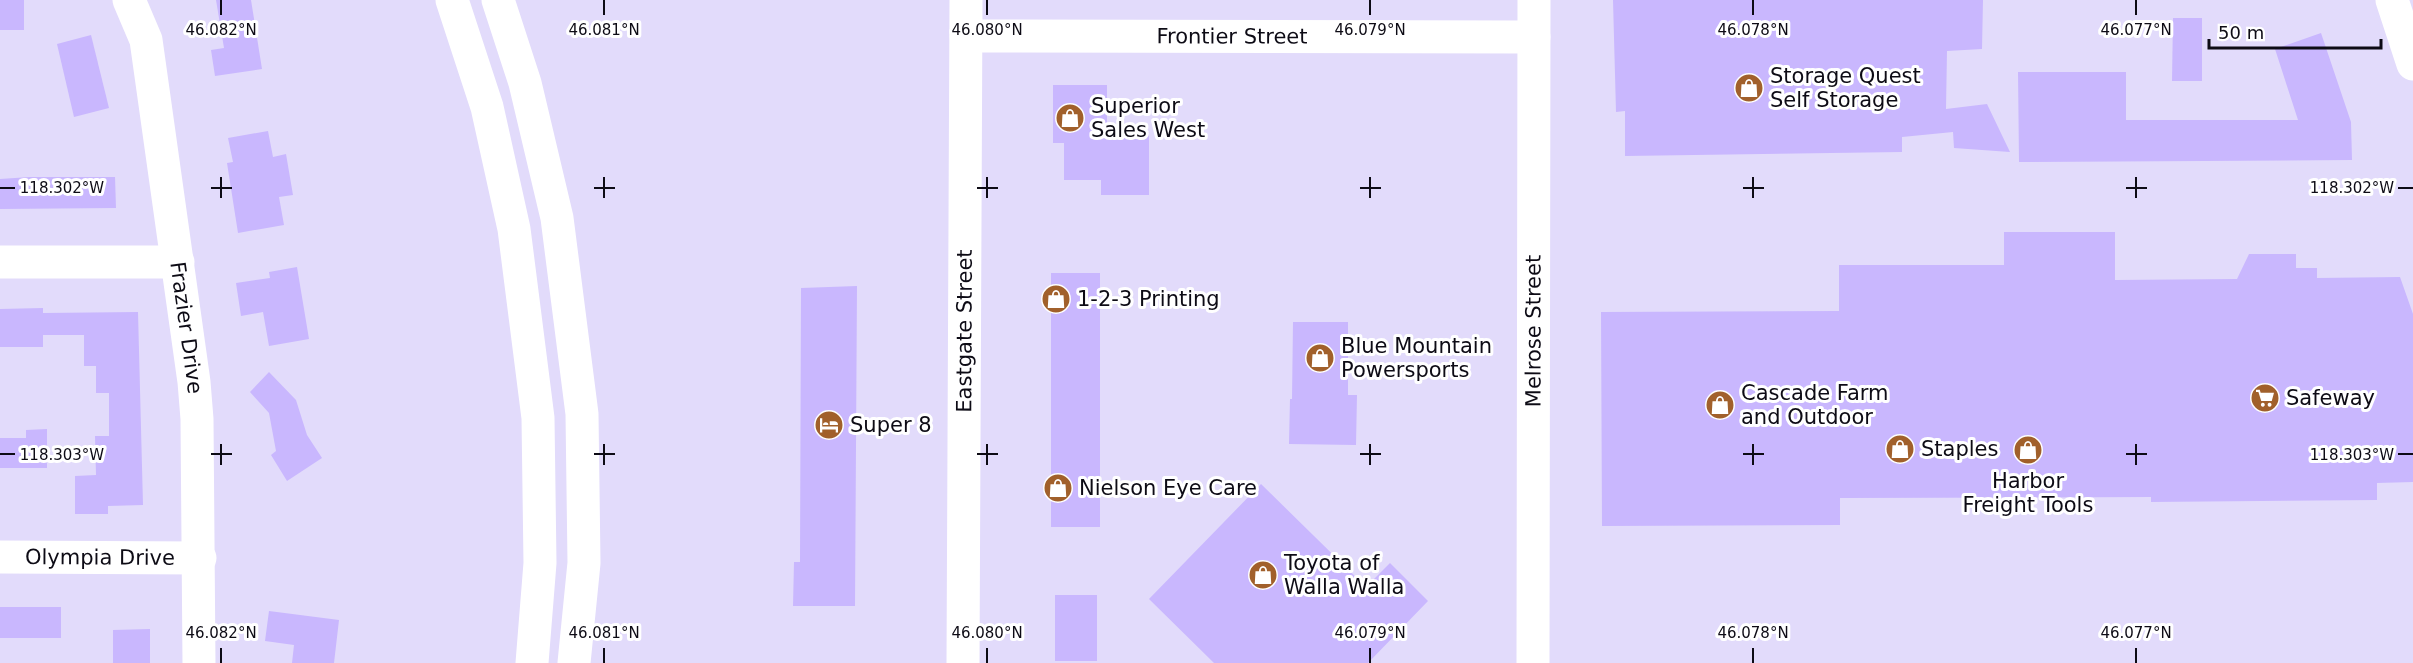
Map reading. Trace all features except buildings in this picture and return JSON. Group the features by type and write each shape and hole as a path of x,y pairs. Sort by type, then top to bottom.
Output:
{"main road":[{"name":"Frazier Drive","path":"129,0 146,40 178,262 197,419 200,663"},
{"path":"452,0 487,107 514,229 538,418 540,563 532,663"},
{"path":"498,0 525,83 557,218 582,414 584,563 574,663"},
{"name":"Eastgate Street","path":"963,663 966,0"},
{"name":"Melrose Street","path":"1533,663 1534,0"},
{"path":"2392,0 2413,64"},
{"name":"Frontier Street","path":"966,36 1534,37"},
{"path":"0,262 178,262"},
{"name":"Olympia Drive","path":"0,557 200,558"}],"place":[{"name":"Storage Quest Self Storage","path":"1749,88"},
{"name":"Superior Sales West","path":"1070,118"},
{"name":"1-2-3 Printing","path":"1056,299"},
{"name":"Blue Mountain Powersports","path":"1320,358"},
{"name":"Safeway","path":"2265,398"},
{"name":"Cascade Farm and Outdoor","path":"1720,405"},
{"name":"Super 8","path":"829,425"},
{"name":"Staples","path":"1900,449"},
{"name":"Harbor Freight Tools","path":"2028,450"},
{"name":"Nielson Eye Care","path":"1058,488"},
{"name":"Toyota of Walla Walla","path":"1263,575"}]}
